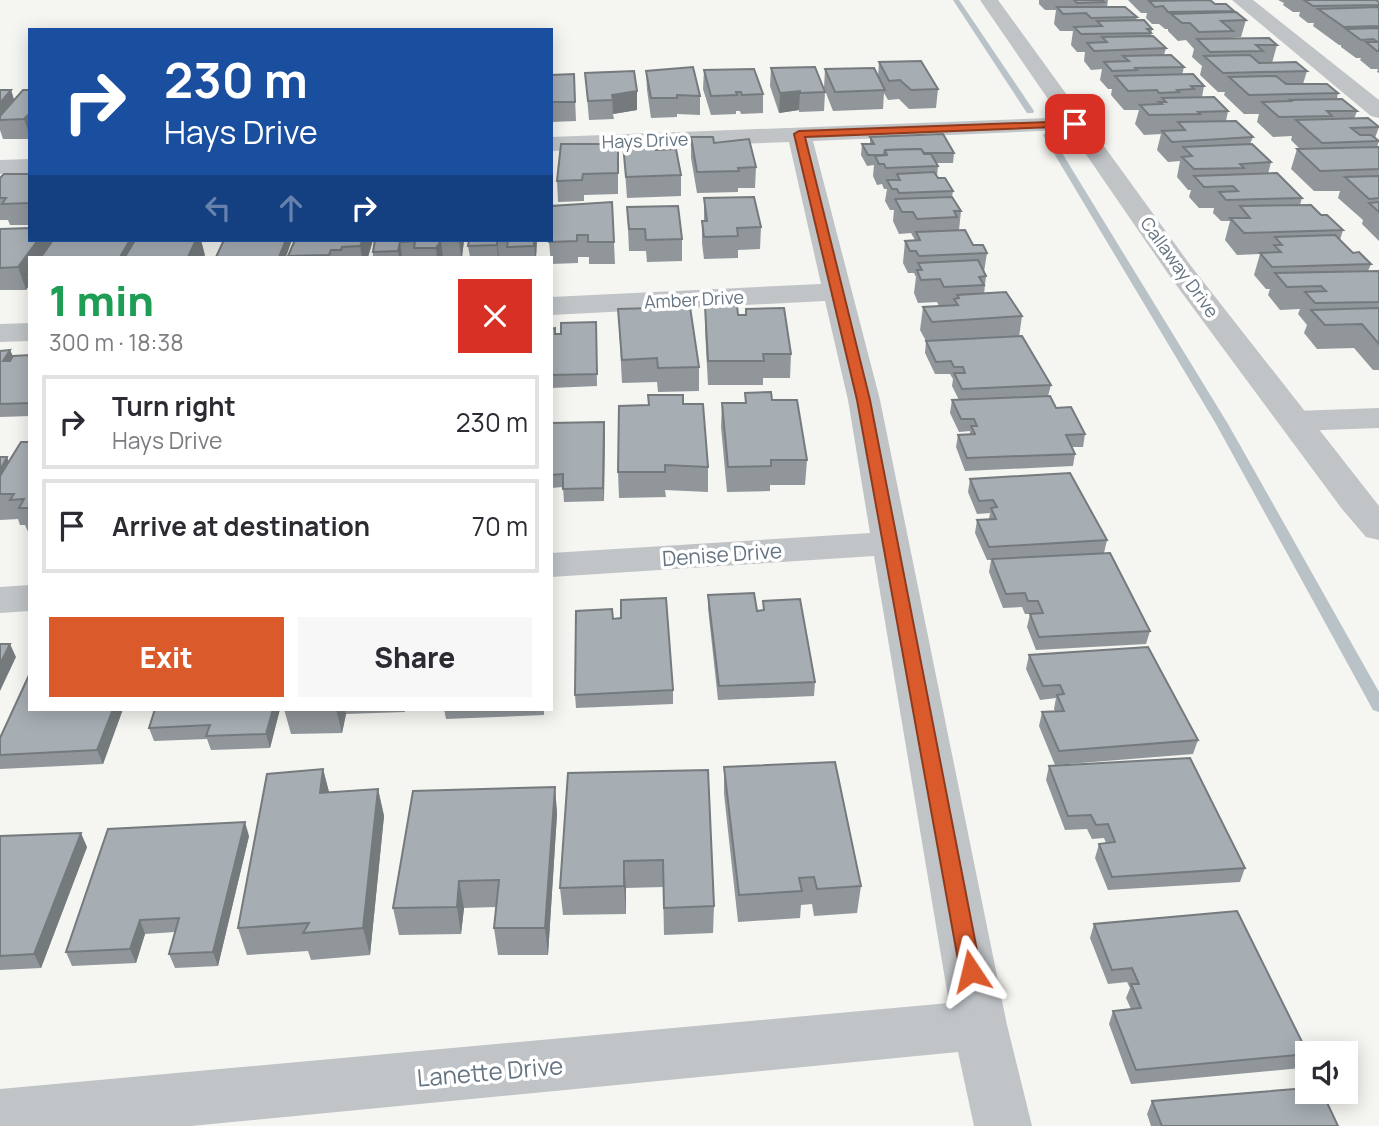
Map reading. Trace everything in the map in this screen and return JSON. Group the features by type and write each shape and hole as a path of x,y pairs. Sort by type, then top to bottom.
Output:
{"street":[{"name":"Callaway Drive","path":"989,0 1181,272 1379,528"},
{"path":"1241,0 1379,111"},
{"name":"Hays Drive","path":"553,144 1075,124"},
{"path":"799,134 864,400 980,1025 1003,1126"},
{"path":"0,167 28,166"},
{"name":"Amber Drive","path":"553,306 838,292"},
{"path":"0,333 28,332"},
{"path":"1295,421 1379,418"},
{"name":"Denise Drive","path":"553,565 892,544"},
{"path":"0,600 28,598"},
{"name":"Lanette Drive","path":"0,1117 980,1025"}],"building":[{"path":"1074,0 1102,0 1104,2 1077,3"},
{"path":"1210,0 1215,4 1226,4 1234,11 1168,12 1163,6 1155,7 1149,1"},
{"path":"1304,0 1376,0 1379,5 1313,6"},
{"path":"1057,7 1125,7 1137,17 1091,18 1086,13 1063,14"},
{"path":"1379,7 1379,26 1344,27 1318,9"},
{"path":"1236,12 1246,20 1221,21 1233,31 1199,32 1190,23 1182,23 1171,14"},
{"path":"1144,20 1152,29 1147,29 1151,33 1081,34 1074,27 1102,26 1097,21"},
{"path":"1379,28 1379,51 1366,42 1378,42 1373,39 1361,40 1346,29"},
{"path":"1153,36 1166,48 1094,51 1087,43 1107,42 1102,37"},
{"path":"1269,38 1277,45 1256,45 1263,51 1210,52 1197,39"},
{"path":"1171,55 1184,67 1112,71 1104,62 1129,61 1123,56"},
{"path":"1250,55 1259,63 1296,62 1307,71 1223,73 1204,56"},
{"path":"921,61 938,89 911,90 900,80 889,81 879,62"},
{"path":"693,67 700,96 651,98 646,71"},
{"path":"815,67 825,92 780,93 771,68"},
{"path":"874,68 885,90 835,92 825,69"},
{"path":"754,69 763,94 742,95 741,92 736,92 737,95 711,96 704,70"},
{"path":"634,71 637,91 612,95 613,100 588,101 585,73"},
{"path":"574,74 575,102 553,102 553,75"},
{"path":"1193,74 1204,86 1159,93 1157,90 1128,91 1115,76"},
{"path":"1276,76 1286,84 1327,84 1338,93 1249,95 1229,77"},
{"path":"0,90 11,90 0,103"},
{"path":"23,90 28,90 28,115 24,119 0,120 0,116"},
{"path":"1214,97 1228,111 1149,115 1140,105 1162,104 1159,102 1166,102 1162,98"},
{"path":"1342,99 1357,111 1327,111 1332,116 1279,117 1262,102 1290,100"},
{"path":"1368,118 1379,127 1351,128 1360,135 1371,135 1379,141 1322,143 1296,120"},
{"path":"1236,121 1253,137 1172,142 1162,131 1185,130 1178,122"},
{"path":"943,134 954,153 924,153 921,149 885,150 884,155 868,155 862,144 874,144 870,137"},
{"path":"691,137 713,137 714,143 749,139 756,167 738,168 739,171 697,172"},
{"path":"655,143 656,150 676,149 681,175 626,177 623,144"},
{"path":"561,144 618,144 618,173 583,174 582,180 557,181"},
{"path":"1252,144 1271,162 1240,164 1244,168 1194,169 1182,157 1192,156 1183,147"},
{"path":"1379,147 1379,169 1320,171 1297,149"},
{"path":"921,149 924,154 931,154 938,166 886,168 884,164 879,164 875,156 887,155 885,150"},
{"path":"934,172 938,178 945,178 953,191 899,193 897,189 892,189 887,180 900,180 897,174"},
{"path":"1277,173 1302,198 1226,200 1219,192 1238,191 1233,186 1204,187 1194,176"},
{"path":"4,174 28,174 28,203 2,204 6,198 0,198 0,178"},
{"path":"1379,176 1379,198 1369,199 1345,177"},
{"path":"754,197 761,227 737,228 738,236 704,237 702,221 707,221 704,198"},
{"path":"952,197 961,211 954,211 957,217 917,219 913,212 902,212 895,199"},
{"path":"612,202 614,242 588,242 588,235 577,235 577,241 553,242 553,206"},
{"path":"1379,202 1379,212 1369,203"},
{"path":"1311,205 1343,230 1244,233 1230,218 1250,218 1240,206"},
{"path":"678,206 682,239 646,240 645,229 629,229 627,207"},
{"path":"28,228 28,242 37,242 18,267 0,268 0,229"},
{"path":"965,230 973,245 983,245 987,253 919,256 916,251 910,251 905,241 920,240 916,232"},
{"path":"1335,235 1353,253 1359,252 1371,264 1272,267 1260,253 1281,252 1274,245 1282,245 1275,237"},
{"path":"52,242 129,242 121,256 42,256"},
{"path":"134,242 195,242 188,256 126,256"},
{"path":"223,242 285,242 279,256 216,256"},
{"path":"294,242 362,242 360,246 331,250 329,255 288,256"},
{"path":"375,242 400,242 398,251 373,252"},
{"path":"415,242 440,242 436,248 414,248"},
{"path":"469,242 497,242 497,245 468,246"},
{"path":"508,242 534,242 534,246 507,247"},
{"path":"978,260 986,276 979,277 984,285 944,287 940,279 921,280 917,270 922,270 918,263"},
{"path":"1378,271 1379,302 1315,303 1305,292 1326,291 1321,286 1287,287 1275,273"},
{"path":"1006,292 1022,316 932,322 923,307 958,305 954,299 959,298 957,295"},
{"path":"737,305 738,315 746,315 746,309 784,308 791,354 763,354 764,361 708,361 705,306"},
{"path":"690,307 699,367 658,368 657,358 622,360 618,309"},
{"path":"1379,308 1379,344 1362,324 1325,325 1311,310"},
{"path":"596,322 597,374 553,375 553,328 555,334 561,334 561,323"},
{"path":"1022,336 1051,385 962,389 954,373 965,373 963,367 954,367 951,361 936,362 926,341"},
{"path":"10,350 3,361 10,361 13,356 28,355 28,403 0,404 0,351"},
{"path":"771,392 772,400 797,400 807,460 771,460 771,466 728,467 722,403 746,403 745,393"},
{"path":"648,395 683,395 683,404 703,404 708,467 665,465 665,472 618,472 619,406 649,405"},
{"path":"1050,396 1056,408 1071,407 1085,434 1066,435 1075,454 967,458 958,435 975,434 971,426 977,426 974,419 961,419 952,400"},
{"path":"604,422 603,488 563,489 563,474 553,475 553,423"},
{"path":"21,442 28,442 28,508 19,508 24,499 10,500 14,494 0,494 0,476"},
{"path":"0,457 7,457 0,470"},
{"path":"1070,473 1107,540 989,547 977,520 996,519 991,508 997,507 993,500 979,501 970,479"},
{"path":"1110,553 1150,631 1039,637 1030,614 1043,613 1038,601 1028,601 1025,593 1006,594 992,559"},
{"path":"754,593 757,611 764,610 763,601 800,599 815,682 719,686 708,595"},
{"path":"666,598 673,690 575,695 576,611 612,609 613,619 621,618 621,600"},
{"path":"0,644 10,644 0,664"},
{"path":"1148,647 1198,740 1059,751 1042,712 1064,711 1057,695 1064,694 1060,685 1043,686 1029,655"},
{"path":"28,677 28,711 112,711 97,750 0,755 0,738"},
{"path":"154,711 272,711 266,734 206,736 210,725 149,728"},
{"path":"1190,758 1245,868 1112,877 1099,844 1115,842 1108,824 1096,825 1091,815 1068,816 1049,766"},
{"path":"835,762 861,886 817,889 814,877 799,878 802,891 739,895 724,767"},
{"path":"323,769 320,793 378,789 363,928 303,933 309,923 238,928 267,774"},
{"path":"708,770 714,906 664,908 663,860 624,861 624,886 560,888 568,773"},
{"path":"555,787 545,928 494,928 499,880 459,881 457,907 393,908 413,791"},
{"path":"245,822 213,952 169,954 179,918 140,920 130,949 66,952 108,829"},
{"path":"81,833 34,954 0,956 0,836"},
{"path":"1237,911 1302,1041 1295,1041 1295,1055 1136,1070 1113,1011 1141,1008 1131,984 1139,984 1132,968 1112,970 1094,924"},
{"path":"1295,1089 1295,1104 1328,1104 1338,1126 1162,1126 1152,1101"}],"waterway":[{"path":"956,0 1030,111"},
{"path":"1047,135 1222,424 1379,706"}],"route":[{"path":"971,971 864,400 799,134 1075,124"}]}
